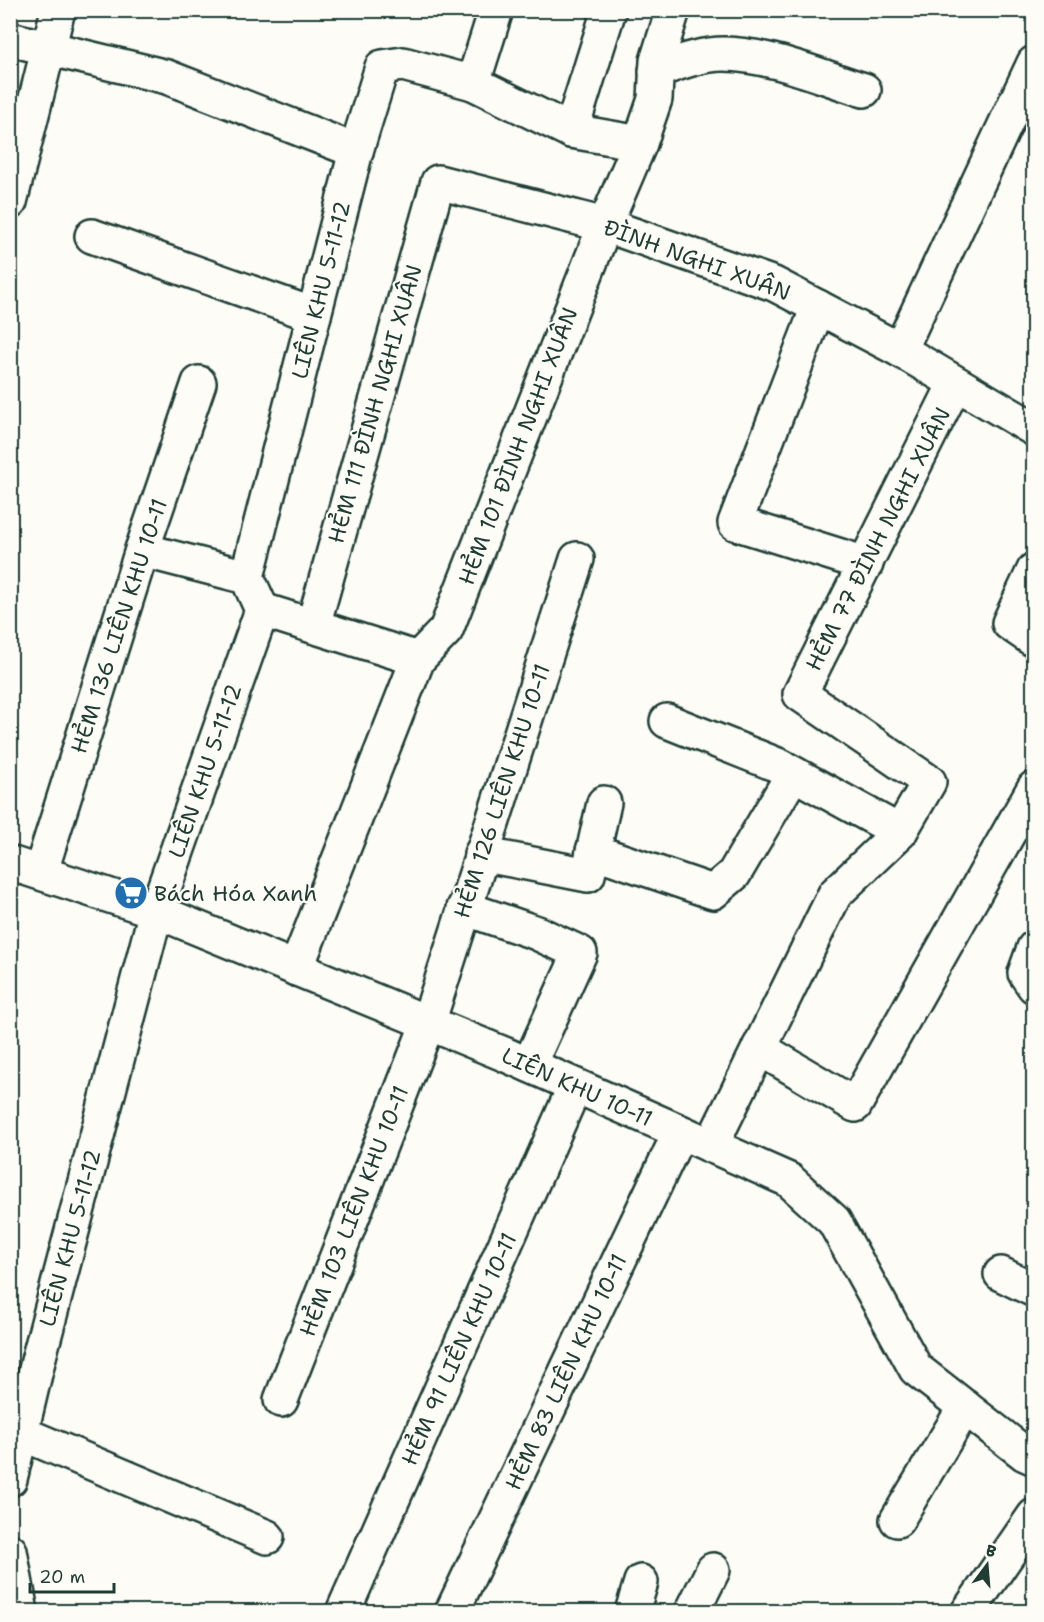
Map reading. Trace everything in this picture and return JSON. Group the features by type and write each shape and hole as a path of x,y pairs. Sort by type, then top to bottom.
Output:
{"street":[{"path":"10,202 58,10"},
{"path":"496,10 473,82 571,130 640,143"},
{"path":"571,130 609,10"},
{"name":"HẺM 101 ĐÌNH NGHI XUÂN","path":"418,659 446,630 605,225 640,143 655,99 657,61 673,10"},
{"path":"10,39 167,77 356,151"},
{"path":"656,71 686,60 722,54 760,58 864,90"},
{"path":"900,350 1034,63"},
{"name":"LIÊN KHU 5-11-12","path":"247,577 356,151 382,67 403,64 473,82"},
{"name":"ĐÌNH NGHI XUÂN","path":"438,182 605,225 774,284 900,350 955,384 1030,419"},
{"name":"HẺM 111 ĐÌNH NGHI XUÂN","path":"313,626 438,182"},
{"path":"92,236 314,315"},
{"path":"818,307 735,523 866,564"},
{"name":"HẺM 136 LIÊN KHU 10-11","path":"19,869 142,550 200,383"},
{"name":"HẺM 77 ĐÌNH NGHI XUÂN","path":"900,832 929,782 800,694 955,384"},
{"path":"142,550 247,577 262,610 418,659 296,969"},
{"name":"HẺM 126 LIÊN KHU 10-11","path":"428,1023 577,559"},
{"path":"1034,570 1009,623 1034,640"},
{"name":"LIÊN KHU 5-11-12","path":"10,1479 156,911 262,610"},
{"path":"667,721 793,774 900,832 835,894 711,1146"},
{"path":"593,851 713,892 734,874 793,774"},
{"path":"759,1048 855,1105 1034,788"},
{"path":"481,854 588,875 604,803"},
{"name":"LIÊN KHU 10-11","path":"19,869 156,911 529,1065 789,1180 834,1221 916,1369 1025,1454 1034,1458"},
{"path":"464,908 537,933 580,953 529,1065"},
{"path":"1032,951 1025,973 1034,986"},
{"name":"HẺM 103 LIÊN KHU 10-11","path":"281,1400 428,1023"},
{"name":"HẺM 91 LIÊN KHU 10-11","path":"342,1611 575,1086"},
{"name":"HẺM 83 LIÊN KHU 10-11","path":"452,1611 680,1132"},
{"path":"1001,1274 1034,1290"},
{"path":"897,1520 965,1407"},
{"path":"21,1433 267,1536"},
{"path":"968,1611 1034,1516"},
{"path":"10,1551 21,1611"},
{"path":"692,1611 712,1570"}],"place":[{"name":"Bách Hóa Xanh","path":"131,893"}]}
